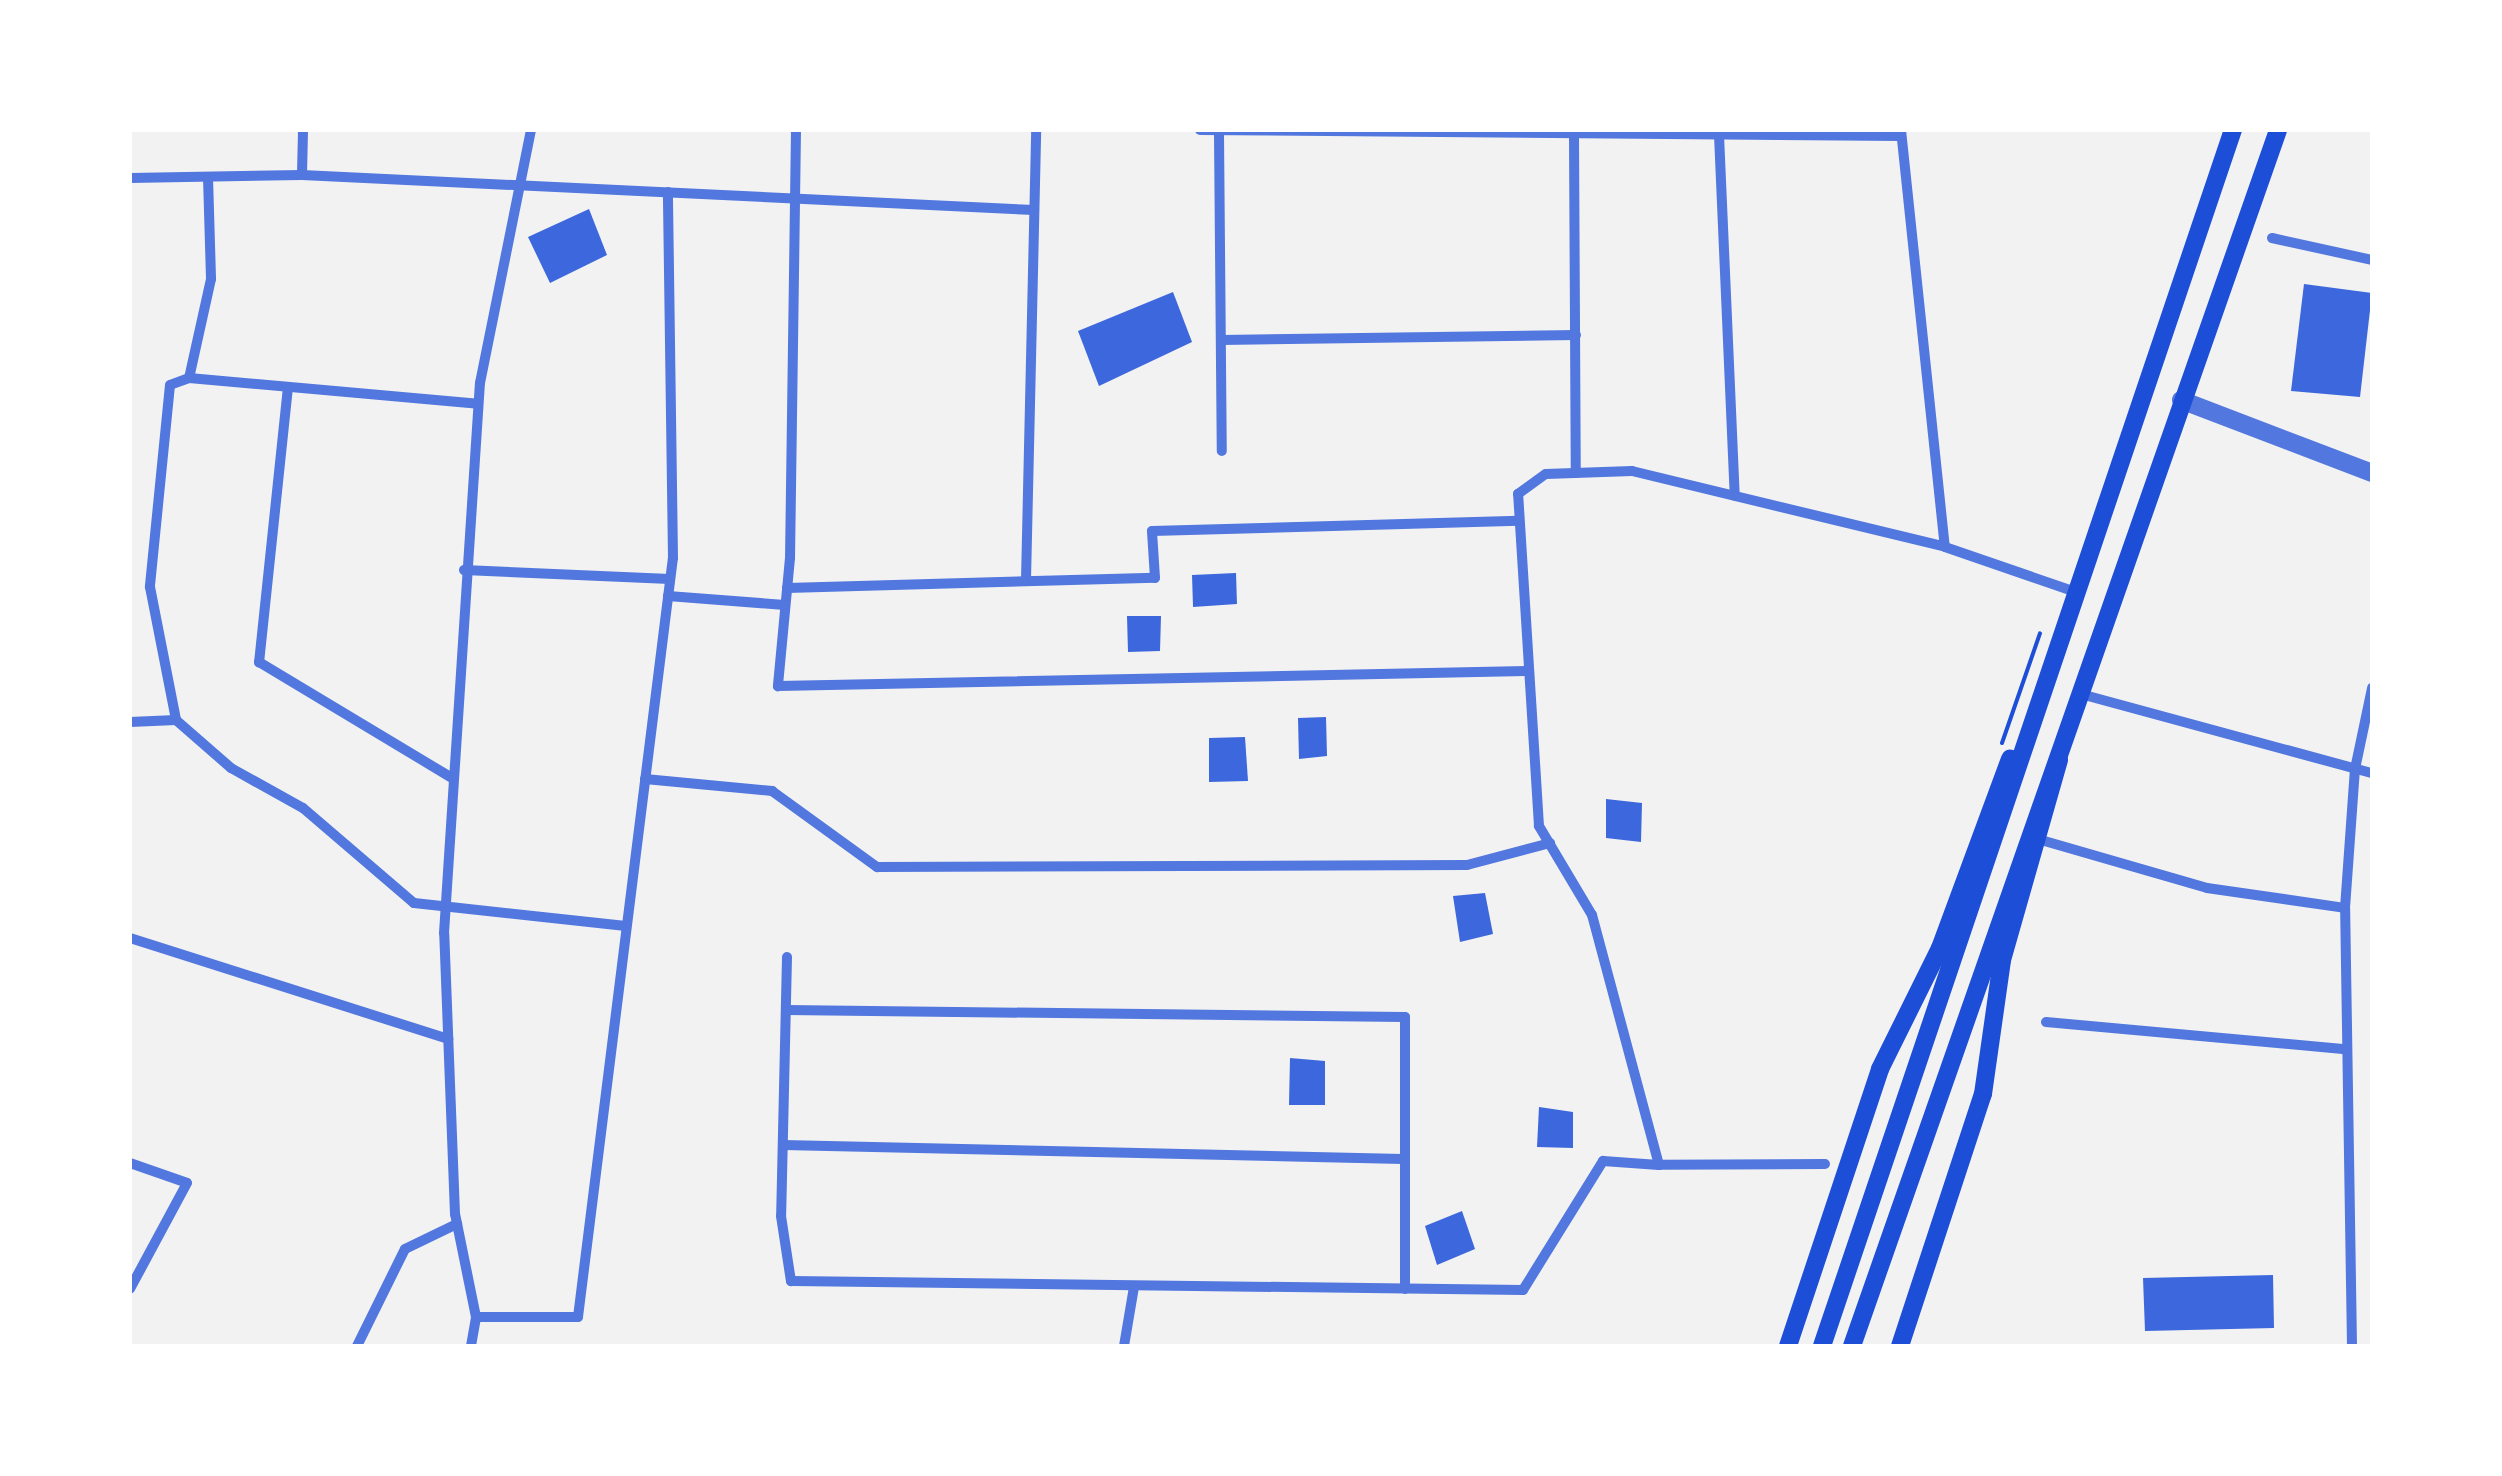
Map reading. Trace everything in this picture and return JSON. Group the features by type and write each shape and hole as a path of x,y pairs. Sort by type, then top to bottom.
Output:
{"main road":[{"path":"1822,1346 2233,130"},
{"path":"1852,1346 2076,692 2278,130"},
{"path":"1788,1346 1886,1056 2029,730"},
{"path":"1900,1346 1983,1094 2002,960 2041,840 2060,738"}],"street":[{"path":"302,130 302,175"},
{"path":"471,1346 476,1317 457,1224 445,909 464,570 478,404 531,130"},
{"path":"796,130 790,198 787,588 778,686 1529,671"},
{"path":"1026,580 1036,130"},
{"path":"1200,130 1219,134 1901,133 1945,547"},
{"path":"1219,134 1222,451"},
{"path":"1574,135 1576,473"},
{"path":"1719,136 1735,496"},
{"path":"130,178 302,175 1034,210"},
{"path":"189,378 212,279 208,177"},
{"path":"476,1317 578,1317 670,579 668,192"},
{"path":"2272,238 2372,260"},
{"path":"1221,340 1576,335"},
{"path":"478,404 189,378 170,385 150,586 176,720 230,768 303,808 414,903 626,926"},
{"path":"288,387 259,662 452,778"},
{"path":"2181,400 2372,473"},
{"path":"1659,1165 1592,914 1539,826 1518,494 1546,474 1632,472 1945,547 2076,592"},
{"path":"787,588 1155,578 1152,531 1519,520"},
{"path":"464,570 670,579"},
{"path":"668,596 785,605"},
{"path":"2352,1346 2343,1049 2345,908 2355,768 2372,688"},
{"path":"2076,692 2372,773"},
{"path":"130,722 176,720"},
{"path":"645,779 772,791 878,868 1467,865 1550,842"},
{"path":"2041,840 2207,888 2345,908"},
{"path":"130,938 448,1039"},
{"path":"787,957 783,1145 791,1281 1523,1290 1602,1161 1659,1165 1825,1164"},
{"path":"786,1010 1405,1017 1405,1289"},
{"path":"2046,1022 2343,1049"},
{"path":"783,1145 1403,1159"},
{"path":"130,1163 187,1184 130,1289"},
{"path":"357,1346 406,1249 457,1224"},
{"path":"1124,1346 1134,1287"}],"path":[{"path":"2001,746 2044,620"}],"building":[{"path":"589,209 607,255 550,283 528,237"},
{"path":"2304,284 2372,293 2360,397 2291,391"},
{"path":"1173,292 1192,342 1099,386 1078,331"},
{"path":"1236,573 1237,604 1193,607 1192,575"},
{"path":"1127,616 1161,616 1160,651 1128,652"},
{"path":"1326,717 1327,756 1299,759 1298,718"},
{"path":"1245,737 1248,781 1209,782 1209,738"},
{"path":"1606,799 1642,803 1641,842 1606,838"},
{"path":"1485,893 1493,934 1460,942 1453,896"},
{"path":"1290,1058 1325,1061 1325,1105 1289,1105"},
{"path":"1539,1107 1573,1112 1573,1148 1537,1147"},
{"path":"1462,1211 1475,1249 1437,1265 1425,1226"},
{"path":"2273,1275 2274,1328 2145,1331 2143,1278"}]}
